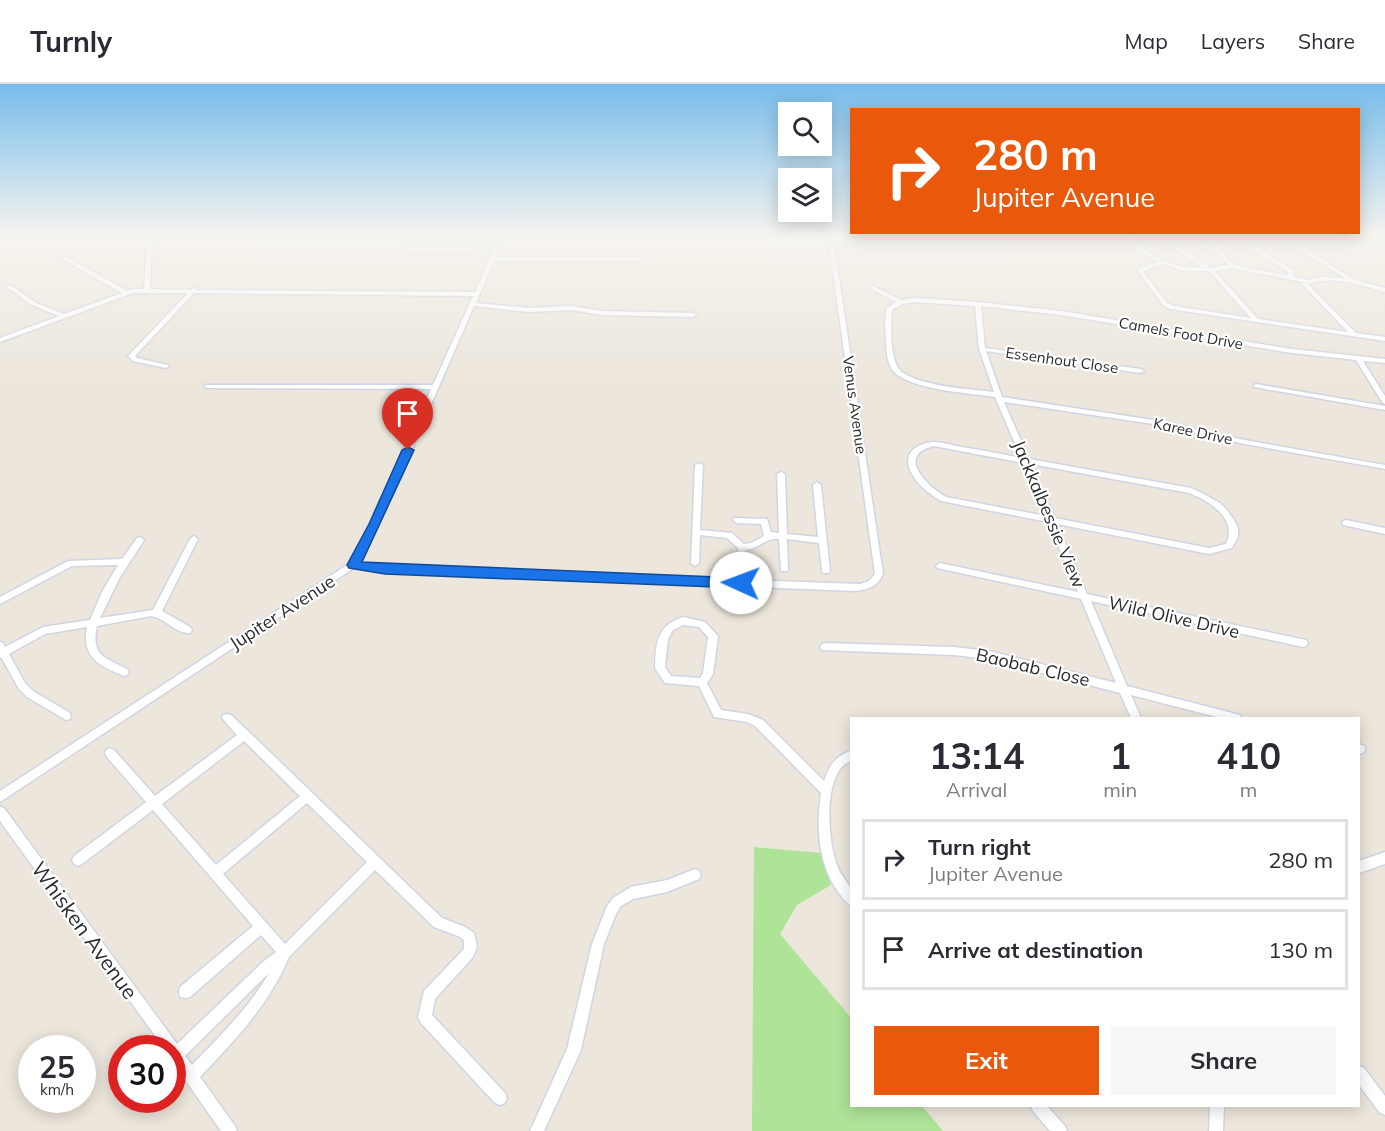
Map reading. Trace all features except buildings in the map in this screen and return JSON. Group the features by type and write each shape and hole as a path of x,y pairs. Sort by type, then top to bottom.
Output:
{"street":[{"path":"114,286 125,292"},
{"path":"147,286 147,290"},
{"name":"Jupiter Avenue","path":"0,797 353,565 375,524 480,286"},
{"name":"Venus Avenue","path":"741,583 861,587 873,583 879,574 838,286"},
{"path":"1152,286 1167,306 1385,339"},
{"path":"1225,286 1257,321"},
{"path":"1306,286 1354,334"},
{"path":"1368,286 1385,290"},
{"path":"10,287 34,304 64,316"},
{"path":"873,288 900,302"},
{"path":"166,366 135,360 131,356 194,290"},
{"path":"0,340 125,292 194,290 476,294"},
{"name":"Camels Foot Drive","path":"900,302 922,300 1060,313 1234,343 1385,361"},
{"name":"Karee Drive","path":"900,302 889,311 892,360 895,369 922,382 1160,423 1245,442 1385,467"},
{"path":"472,304 533,310 568,307 602,313 693,315"},
{"name":"Jackkalbessie View","path":"978,304 982,348 999,397 1136,717"},
{"name":"Essenhout Close","path":"982,348 1142,371"},
{"path":"1359,359 1385,402"},
{"path":"207,386 436,387"},
{"path":"1256,386 1385,408"},
{"path":"934,444 1027,462 1196,492 1210,499 1226,513 1234,529 1235,537 1229,546 1209,551 937,496 915,474 912,459 917,449 934,444"},
{"path":"695,563 699,465"},
{"path":"781,474 784,568"},
{"path":"817,485 826,571"},
{"path":"737,520 764,521 768,536"},
{"path":"1346,523 1385,531"},
{"path":"696,532 729,535 742,547 753,546 768,536 822,540"},
{"path":"156,613 194,539"},
{"path":"124,672 95,655 90,647 93,622 124,562 140,540"},
{"path":"353,565 385,569 741,583 742,547"},
{"path":"0,601 71,563 124,562"},
{"name":"Wild Olive Drive","path":"940,566 1303,643"},
{"path":"66,716 30,694 22,686 1,650 43,631 156,613 186,630"},
{"path":"683,621 697,622 711,631 714,640 712,656 708,674 702,682 672,681 662,674 661,645 665,630 671,624 683,621"},
{"name":"Baobab Close","path":"825,647 973,652 1232,717"},
{"path":"702,682 718,714 748,718 759,723 826,791"},
{"path":"227,718 438,923 461,931 470,937 469,953 429,996 425,1017 500,1098"},
{"path":"78,860 245,735"},
{"path":"110,753 285,953"},
{"path":"850,755 834,766 827,778 826,791 828,857 838,881 850,897"},
{"path":"215,873 307,797"},
{"name":"Whisken Avenue","path":"0,812 161,1035"},
{"path":"1360,867 1385,858"},
{"path":"186,1039 268,965 285,953 374,863"},
{"path":"537,1131 574,1050 598,944 611,910 617,902 631,893 667,886 695,875"},
{"path":"186,992 262,926"},
{"path":"192,1075 240,1024 276,979 285,953"},
{"name":"Whisken Avenue","path":"186,1067 230,1131"},
{"path":"1360,1074 1385,1108"},
{"path":"1039,1107 1060,1131"},
{"path":"1216,1131 1217,1107"}],"green space":[{"path":"754,847 821,853 831,885 797,905 780,934 850,1017 850,1107 923,1107 943,1131 752,1131"}],"route":[{"path":"408,450 364,547 353,565 385,569 741,583"}]}
